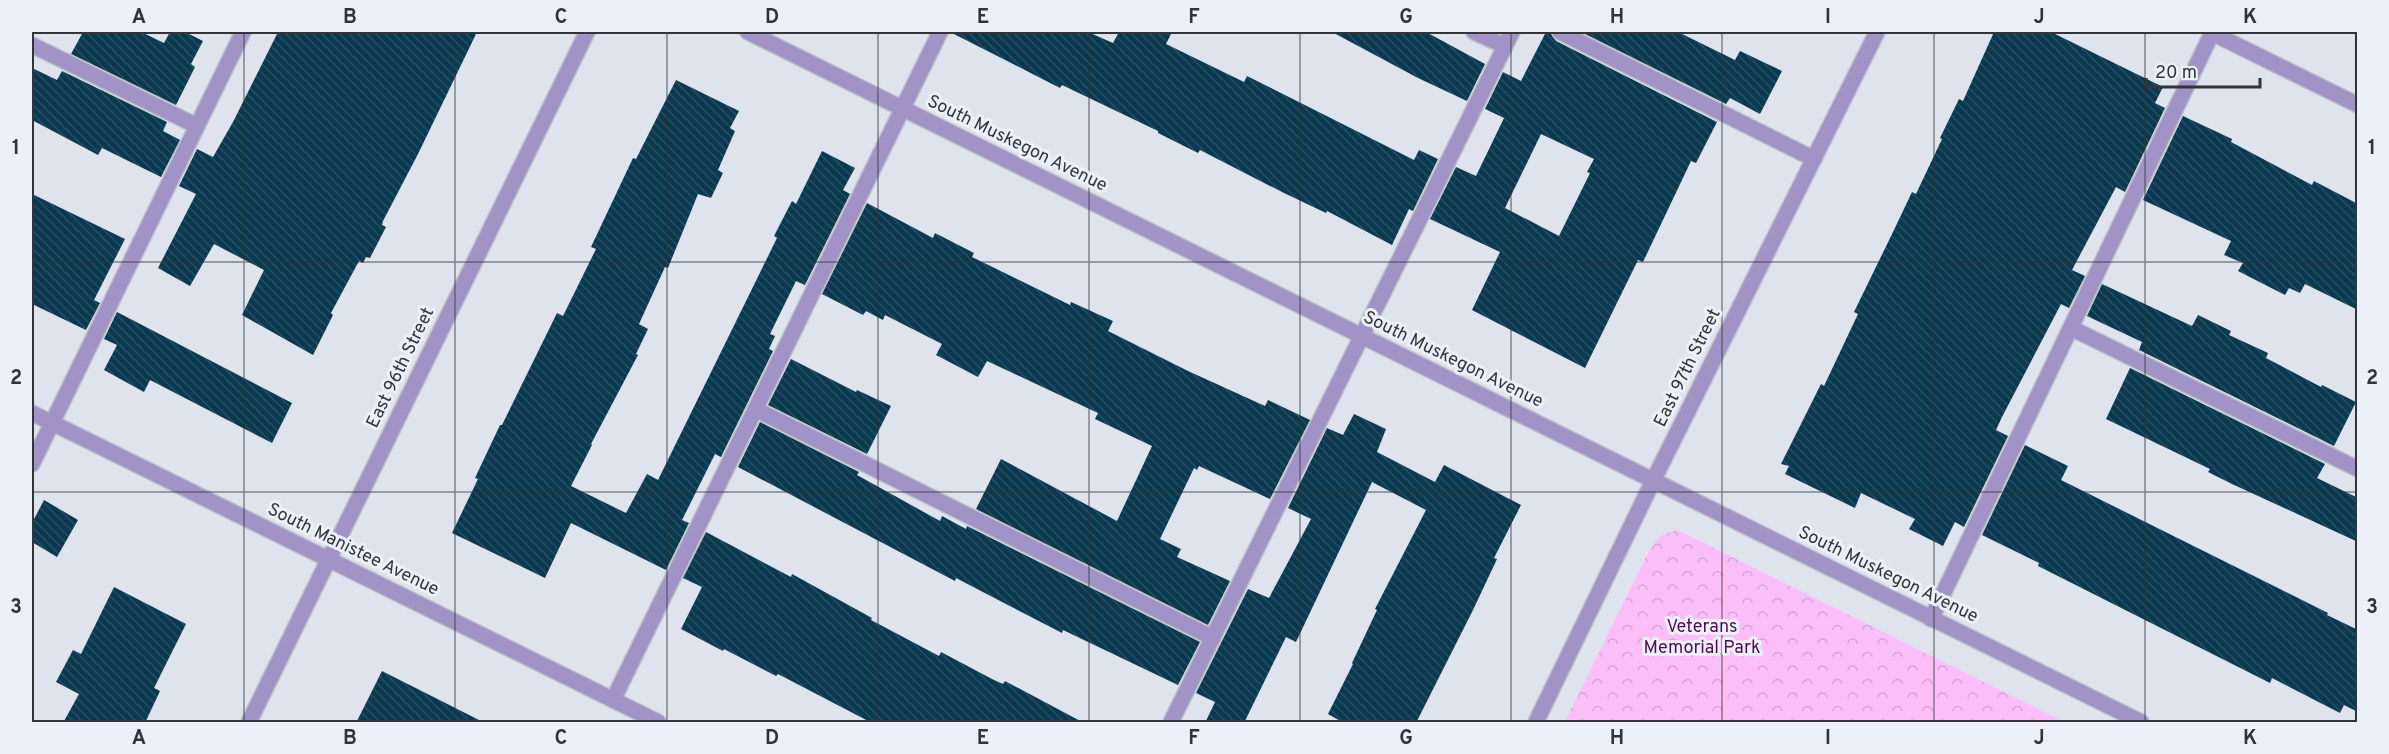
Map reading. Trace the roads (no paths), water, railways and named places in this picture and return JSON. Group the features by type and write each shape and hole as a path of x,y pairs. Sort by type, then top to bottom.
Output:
{"street":[{"path":"32,464 243,32"},
{"name":"East 96th Street","path":"249,723 587,32"},
{"name":"South Muskegon Avenue","path":"748,32 2140,723"},
{"path":"613,700 940,32"},
{"path":"1474,32 1505,46"},
{"path":"1171,723 1512,32"},
{"path":"1560,32 1814,159"},
{"name":"East 97th Street","path":"1536,723 1653,481 1877,32"},
{"path":"1931,619 2071,328 2217,33 2358,105"},
{"path":"32,45 197,126"},
{"path":"2071,328 2358,469"},
{"path":"755,409 1213,638"},
{"name":"South Manistee Avenue","path":"32,413 658,723"}],"park label":[{"name":"Veterans Memorial Park","path":"1702,637"}]}
